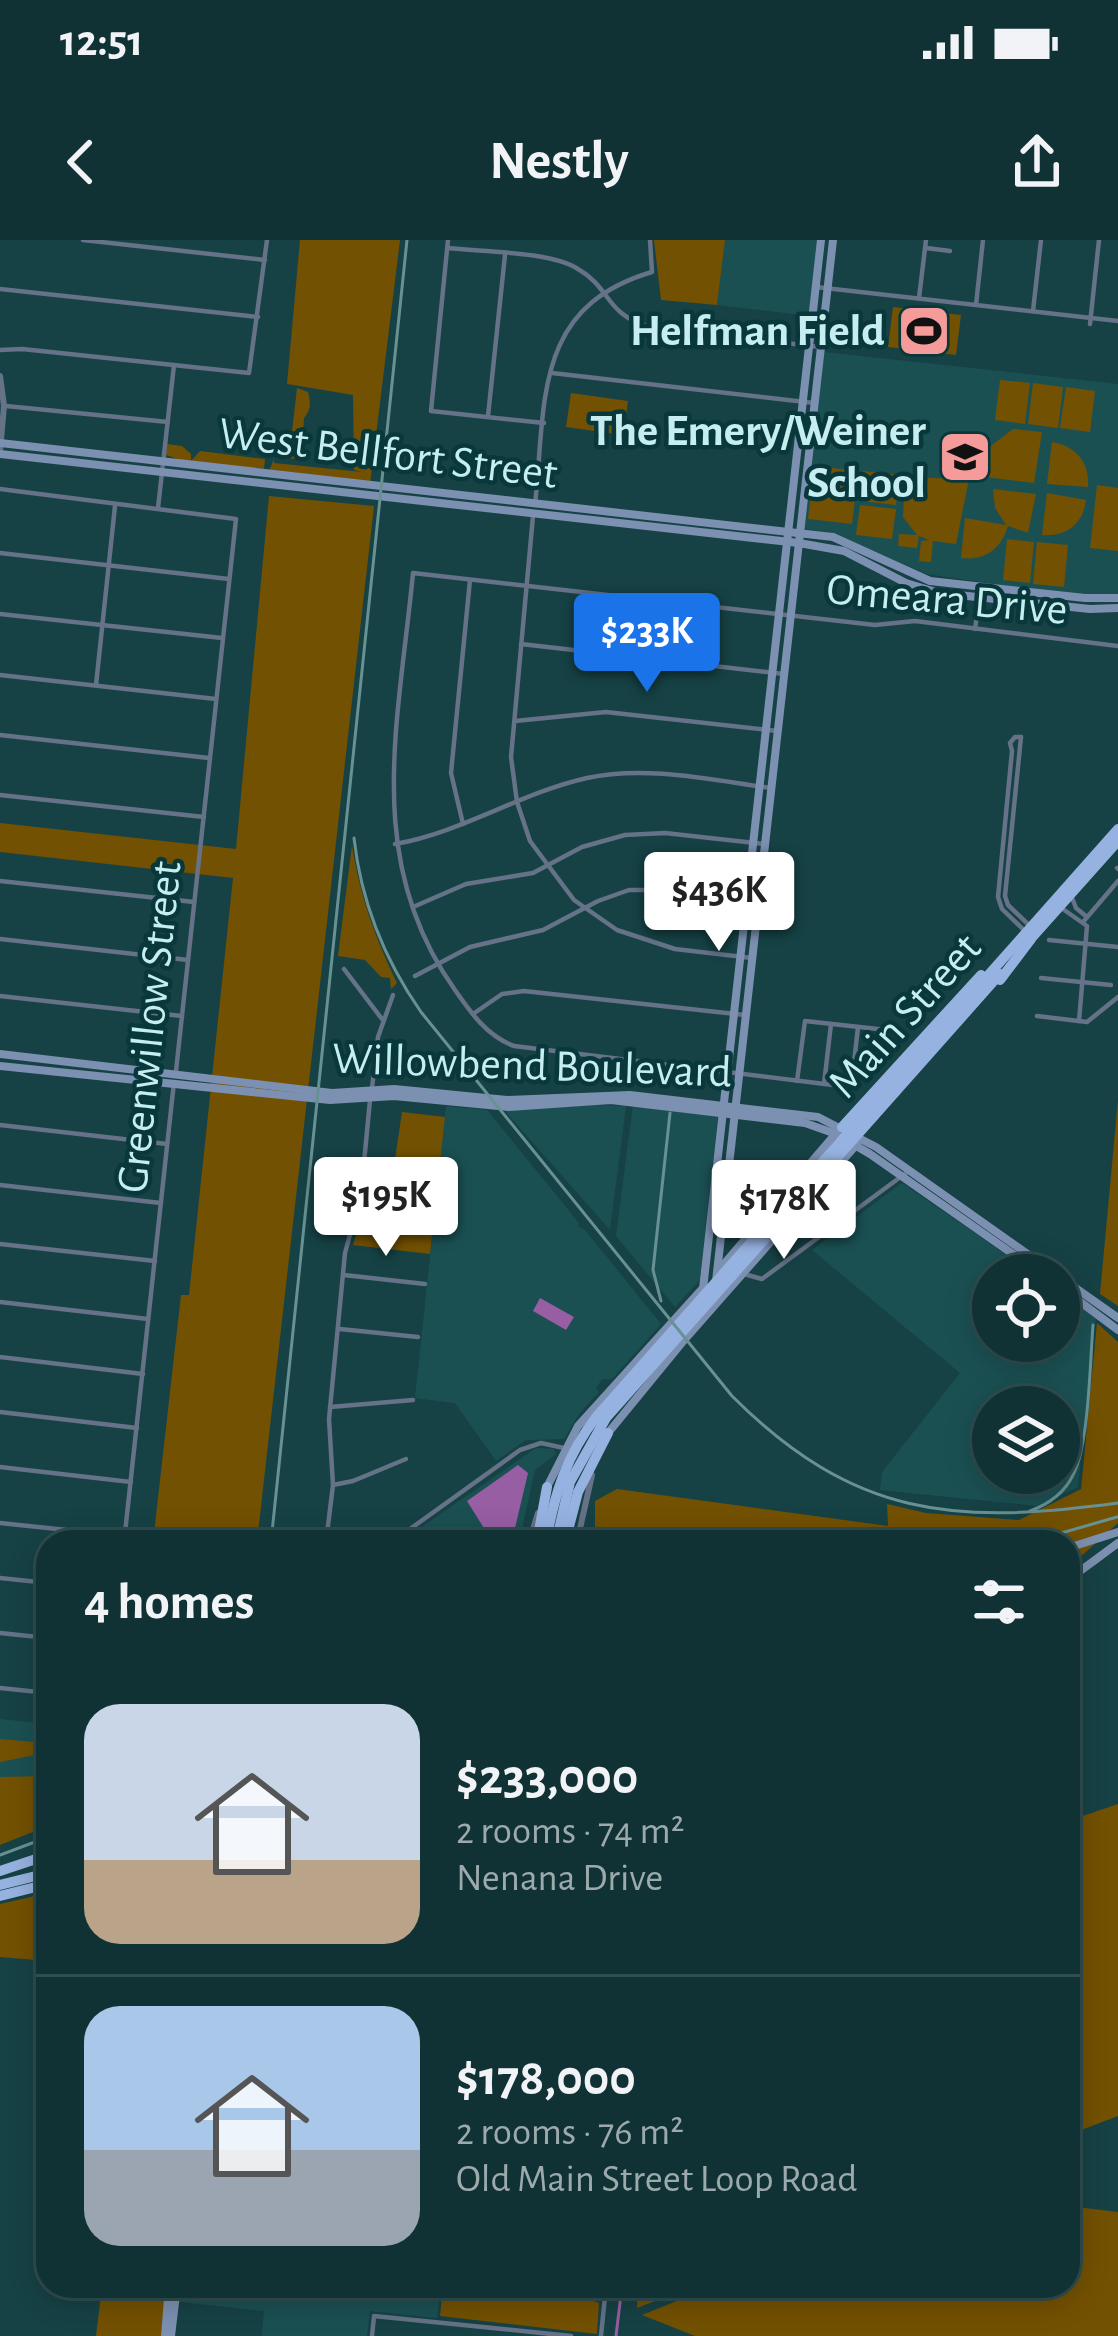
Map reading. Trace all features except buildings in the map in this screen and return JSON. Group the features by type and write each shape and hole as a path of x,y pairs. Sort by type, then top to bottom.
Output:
{"highway":[{"name":"Main Street","path":"542,1530 576,1445 1118,829"},
{"name":"Main Street","path":"1027,935 1060,907 1118,841"},
{"path":"839,1131 867,1117"},
{"path":"859,1142 867,1117"},
{"name":"Main Street","path":"559,1530 577,1465 639,1374"},
{"path":"569,1530 578,1492 608,1433"},
{"path":"539,1530 547,1487"},
{"path":"0,1872 36,1862"},
{"path":"0,1885 36,1876"},
{"path":"0,1896 36,1887"}],"main road":[{"path":"821,240 822,287"},
{"path":"710,1312 815,346 832,240"},
{"name":"West Bellfort Street","path":"0,448 794,537 833,537 922,589 1118,608"},
{"name":"West Bellfort Street","path":"1084,603 1118,598"},
{"name":"Willowbend Boulevard","path":"0,1054 98,1077 507,1103 630,1098 793,1117 859,1142 1021,1254"},
{"name":"Willowbend Boulevard","path":"0,1066 22,1062 99,1065 175,1080 206,1078 241,1086"},
{"path":"98,1077 99,1065"},
{"path":"703,1288 729,1110"},
{"path":"547,1487 564,1448 595,1406 839,1131"},
{"path":"608,1433 859,1142"},
{"path":"824,1148 842,1151 842,1162"},
{"path":"712,1204 724,1206"},
{"name":"Willowbend Boulevard","path":"998,1237 1018,1254"},
{"path":"721,1238 731,1245 742,1243"},
{"name":"Willowbend Boulevard","path":"1080,1295 1118,1318"},
{"name":"Willowbend Boulevard","path":"1080,1299 1118,1330"},
{"path":"686,1308 702,1321"},
{"path":"1080,1544 1118,1532"},
{"path":"1080,1571 1118,1543"},
{"path":"168,2336 172,2298"}],"street":[{"path":"83,240 265,260"},
{"path":"0,350 247,374 253,369 267,240"},
{"path":"650,240 652,272 602,291 562,335 550,373 513,721 512,773 530,841 586,909 617,930 655,944 746,957"},
{"path":"981,307 983,240"},
{"path":"1033,311 1041,240"},
{"path":"1090,321 1099,240"},
{"path":"544,422 431,410 448,244 567,263 602,291 612,308 629,321 650,327 815,346"},
{"path":"919,298 925,244 950,251"},
{"path":"488,416 505,255"},
{"path":"822,287 1118,321"},
{"path":"0,290 258,317"},
{"path":"0,489 157,510 174,365"},
{"path":"550,373 809,403"},
{"path":"0,376 4,406 0,448"},
{"path":"4,406 168,422"},
{"path":"96,686 115,506"},
{"name":"Greenwillow Street","path":"125,1530 236,519 157,510"},
{"path":"0,553 229,579"},
{"name":"Omeara Drive","path":"395,844 393,783 413,573 878,626 908,621 1118,646"},
{"path":"464,825 451,773 470,580"},
{"path":"975,628 980,592"},
{"path":"0,614 222,638"},
{"path":"521,644 778,673"},
{"path":"0,675 216,699"},
{"path":"513,721 607,712 772,730"},
{"path":"0,736 209,758"},
{"path":"1015,762 1003,884 1008,905 1027,935"},
{"path":"765,787 622,773 581,780 464,825 395,844 411,908 436,963 473,1014 492,1034 514,1046 850,1084 858,1027"},
{"path":"0,795 204,817"},
{"path":"411,908 466,884 516,877 592,843 635,834 759,843"},
{"path":"1085,920 1118,880"},
{"path":"0,881 194,902"},
{"path":"415,976 482,942 552,926 613,895 646,889 753,901"},
{"path":"1071,895 1076,913"},
{"path":"1060,907 1076,913 1087,926 1078,1021"},
{"path":"0,939 188,960"},
{"path":"1049,940 1118,947"},
{"path":"344,969 382,1019"},
{"path":"1041,978 1111,985"},
{"path":"473,1014 502,994 524,991 740,1014"},
{"path":"327,1530 333,1485 328,1436 344,1275 365,1160 382,1019 393,995"},
{"path":"0,996 182,1016"},
{"path":"1037,1016 1090,1020 1118,997"},
{"path":"797,1081 805,1021 887,1030"},
{"path":"824,1084 831,1024"},
{"path":"855,1052 885,1055"},
{"path":"0,1125 167,1144"},
{"path":"365,1160 393,1163"},
{"path":"744,1274 762,1279 907,1174"},
{"path":"0,1185 161,1203"},
{"path":"0,1244 155,1261"},
{"path":"344,1275 425,1283"},
{"path":"0,1302 148,1319"},
{"path":"338,1328 418,1337"},
{"path":"0,1358 143,1374"},
{"path":"330,1407 413,1400"},
{"path":"0,1412 137,1427"},
{"path":"579,1530 585,1497 608,1433"},
{"path":"409,1530 520,1450 541,1443 564,1448"},
{"path":"333,1485 406,1459"},
{"path":"0,1467 131,1482"},
{"path":"0,1523 54,1530"},
{"path":"0,1578 36,1582"},
{"path":"0,1633 36,1637"},
{"path":"0,1688 36,1692"},
{"path":"601,2336 605,2298"},
{"path":"372,2336 374,2316 571,2336"}],"shaded area":[{"path":"300,240 400,240 370,484 269,471 274,459 274,463 362,472 354,470 353,395 287,384"},
{"path":"654,240 725,240 717,305 661,300"},
{"path":"725,240 818,240 810,316 717,305"},
{"name":"Helfman Field","path":"893,307 961,315 956,355 888,347"},
{"name":"The Emery/Weiner School","path":"824,352 1118,384 1118,595 1061,594 927,574 829,532 804,529"},
{"path":"1000,380 1030,383 1025,424 995,420"},
{"path":"1033,383 1063,387 1058,428 1028,424"},
{"path":"1066,387 1095,391 1090,432 1060,428"},
{"path":"297,388 308,392 310,403 302,452 294,459 289,458"},
{"path":"571,393 628,401 623,435 566,427"},
{"path":"1013,429 1042,432 1034,483 985,477 988,448"},
{"path":"1052,442 1080,457 1088,487 1047,484"},
{"path":"167,444 182,446 191,454 191,461 200,451 265,459 264,469 183,461 166,455"},
{"path":"814,466 859,471 856,495 812,490"},
{"path":"863,471 900,475 896,505 860,501"},
{"path":"905,477 964,479 968,484 956,544 933,541 931,562 919,561 921,541 929,540 919,536 917,548 898,546 899,534 917,535 903,517"},
{"path":"1097,485 1118,488 1118,551 1090,548"},
{"path":"993,489 1036,494 1028,533 1008,526 991,552 961,558 965,518 1006,525 995,508"},
{"path":"1047,493 1086,500 1081,516 1066,531 1042,535"},
{"path":"811,494 855,499 852,524 808,519"},
{"path":"269,496 374,506 258,1530 154,1530 181,1295 189,1295 233,878 0,852 0,823 236,849"},
{"path":"860,505 896,509 892,539 856,535"},
{"path":"1007,539 1034,542 1030,583 1003,580"},
{"path":"1037,542 1068,545 1064,587 1033,584"},
{"path":"352,845 369,916 397,983 391,989 390,978 381,977 365,960 338,956"},
{"path":"1118,1100 1118,1306 1100,1294"},
{"path":"633,1105 718,1116 700,1280 675,1307 616,1236"},
{"path":"446,1106 487,1110 661,1324 612,1379 602,1379 596,1388 599,1392 564,1439 526,1440 496,1461 455,1403 415,1398"},
{"path":"626,1106 610,1230 504,1110"},
{"path":"402,1112 445,1117 430,1254 353,1245 371,1162 394,1166"},
{"path":"902,1183 1005,1254 972,1254 972,1362 1080,1362 1080,1305 1096,1316 1080,1468 1080,1386 972,1386 972,1494 1063,1494 1037,1506 880,1490 882,1472 960,1373 812,1250"},
{"path":"540,1298 574,1317 566,1330 533,1311"},
{"path":"1097,1323 1118,1342 1118,1523 1080,1557 1080,1530 595,1530 595,1501 617,1489 888,1526 887,1504 926,1513 1019,1520 1080,1494"},
{"path":"536,1448 554,1449 556,1454 535,1470 522,1530 417,1530"},
{"path":"518,1465 528,1473 511,1530 485,1530 467,1501"},
{"path":"0,1719 36,1723 36,1830 0,1844"},
{"path":"0,1739 34,1742 36,1755 0,1762"},
{"path":"36,1776 36,1831 0,1845 0,1777"},
{"path":"1118,1804 1118,2116 1080,2130 1080,1817"},
{"path":"36,1896 36,1960 0,1957 0,1904"},
{"path":"1080,2207 1118,2212 1118,2336 695,2336 642,2315 684,2298 1080,2298"},
{"path":"101,2298 165,2298 161,2336 96,2336"},
{"path":"180,2298 440,2298 437,2318 370,2311 367,2336 262,2336 264,2311 179,2302"},
{"path":"442,2298 586,2298 599,2303 597,2334 440,2316"},
{"path":"637,2298 663,2298 637,2308"}],"waterway":[{"path":"616,2336 621,2298"}],"railway":[{"path":"272,1530 407,240"},
{"path":"354,838 376,929 421,1012 732,1396 777,1437 821,1467 910,1504 1006,1513 1118,1503"},
{"path":"661,1301 653,1270 670,1113"},
{"path":"1030,1511 1060,1493 1078,1461 1086,1424 1093,1325"},
{"path":"1072,1530 1117,1517"},
{"path":"0,1855 36,1842"}],"place":[{"name":"Helfman Field","path":"924,331"},
{"name":"The Emery/Weiner School","path":"965,457"}]}
